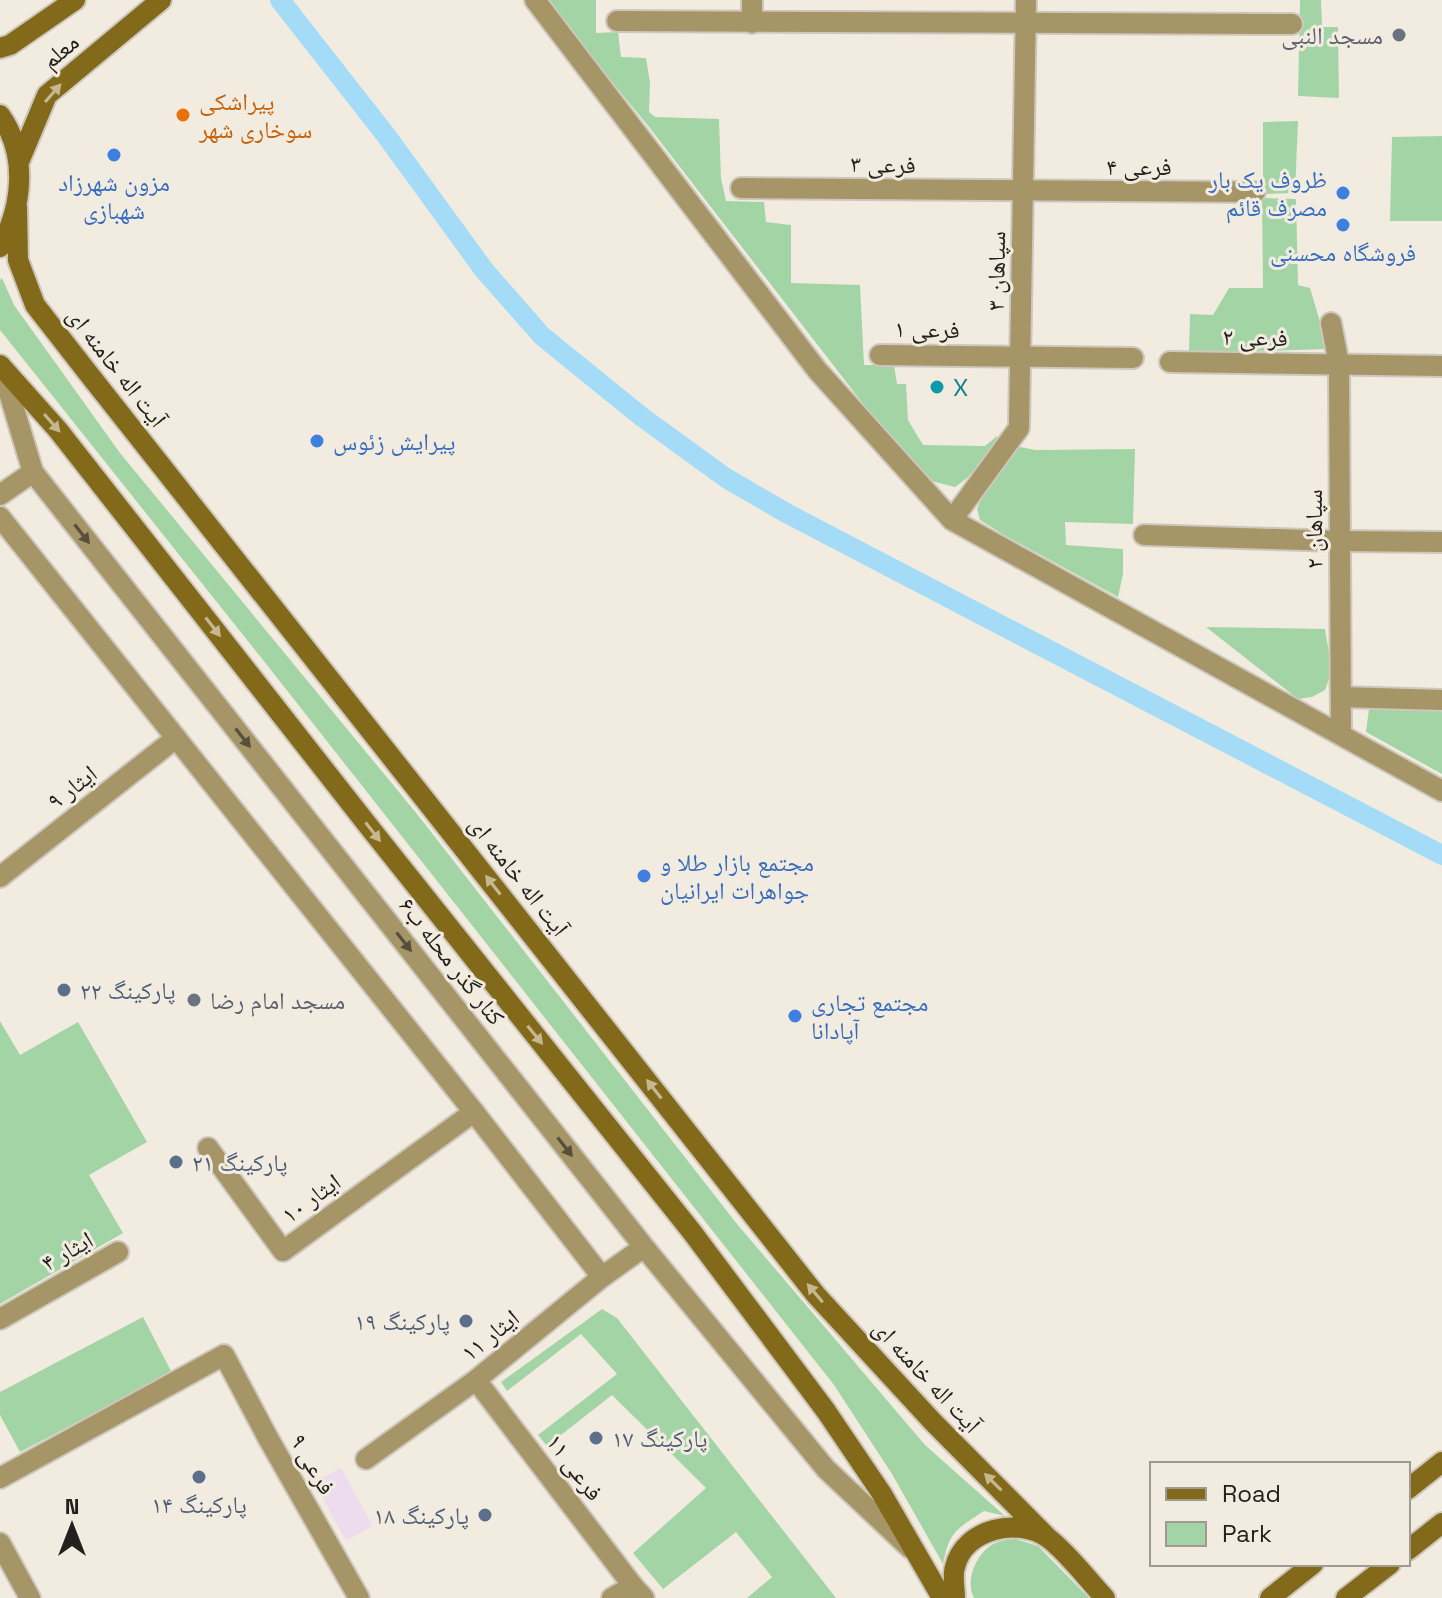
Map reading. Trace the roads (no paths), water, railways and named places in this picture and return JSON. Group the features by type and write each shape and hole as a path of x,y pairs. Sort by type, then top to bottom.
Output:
{"main road":[{"name":"معلم","path":"0,48 10,45 75,0"},
{"name":"معلم","path":"19,162 47,95 161,0"},
{"path":"0,115 7,124 19,162"},
{"name":"آیت اله خامنه ای","path":"19,162 18,260 35,305 816,1295 933,1422 1105,1598"},
{"path":"0,247 17,207"},
{"path":"0,365 58,430 692,1232 826,1411 882,1494 942,1598"},
{"path":"1410,1487 1442,1462"},
{"path":"1410,1548 1442,1523"},
{"path":"955,1598 954,1567 962,1551 978,1535 1002,1528 1024,1529 1048,1538"},
{"path":"1270,1598 1310,1566"},
{"path":"1346,1598 1387,1566"}],"street":[{"path":"535,0 817,370 952,520 1442,791"},
{"path":"752,0 752,23"},
{"name":"سپاهان ۳","path":"952,520 1019,428 1026,0"},
{"path":"617,21 1292,24"},
{"name":"فرعی ۳","path":"741,188 1023,192"},
{"name":"فرعی ۴","path":"1023,192 1255,192"},
{"name":"سپاهان ۲","path":"1331,323 1339,364 1341,735"},
{"name":"فرعی ۱","path":"880,355 1021,357"},
{"path":"1021,357 1133,358"},
{"name":"فرعی ۲","path":"1170,362 1339,364"},
{"path":"1339,364 1442,366"},
{"name":"کنار گذر محله ب۶","path":"0,365 33,472 644,1247 826,1469 917,1554"},
{"path":"0,495 33,472"},
{"path":"0,517 602,1277"},
{"path":"1144,535 1442,542"},
{"path":"1341,697 1442,700"},
{"name":"ایثار ۹","path":"0,877 176,738"},
{"name":"ایثار ۱۰","path":"208,1148 283,1251 474,1112"},
{"name":"ایثار ۱۱","path":"366,1459 476,1380 602,1277 644,1247"},
{"name":"ایثار ۴","path":"0,1319 118,1252"},
{"name":"فرعی ۹","path":"0,1478 224,1355 359,1598"},
{"name":"فرعی ۱۱","path":"476,1380 639,1592"},
{"path":"0,1543 30,1598"},
{"path":"612,1598 639,1592"}],"waterway":[{"path":"280,0 385,134 484,270 542,336 642,417 726,478 788,514 1442,855"}],"place":[{"name":"مسجد النبی","path":"1399,35"},
{"name":"پیراشکی سوخاری شهر","path":"183,115"},
{"name":"مزون شهرزاد شهبازی","path":"114,155"},
{"name":"ظروف یک بار مصرف قائم","path":"1343,193"},
{"name":"فروشگاه محسنی","path":"1343,225"},
{"name":"X","path":"937,387"},
{"name":"پیرایش زئوس","path":"317,441"},
{"name":"مجتمع بازار طلا و جواهرات ایرانیان","path":"644,876"},
{"name":"پارکینگ ۲۲","path":"64,990"},
{"name":"مسجد امام رضا","path":"194,1000"},
{"name":"مجتمع تجاری آپادانا","path":"795,1016"},
{"name":"پارکینگ ۲۱","path":"176,1162"},
{"name":"پارکینگ ۱۹","path":"466,1321"},
{"name":"پارکینگ ۱۷","path":"596,1438"},
{"name":"پارکینگ ۱۴","path":"199,1477"},
{"name":"پارکینگ ۱۸","path":"485,1515"}]}
